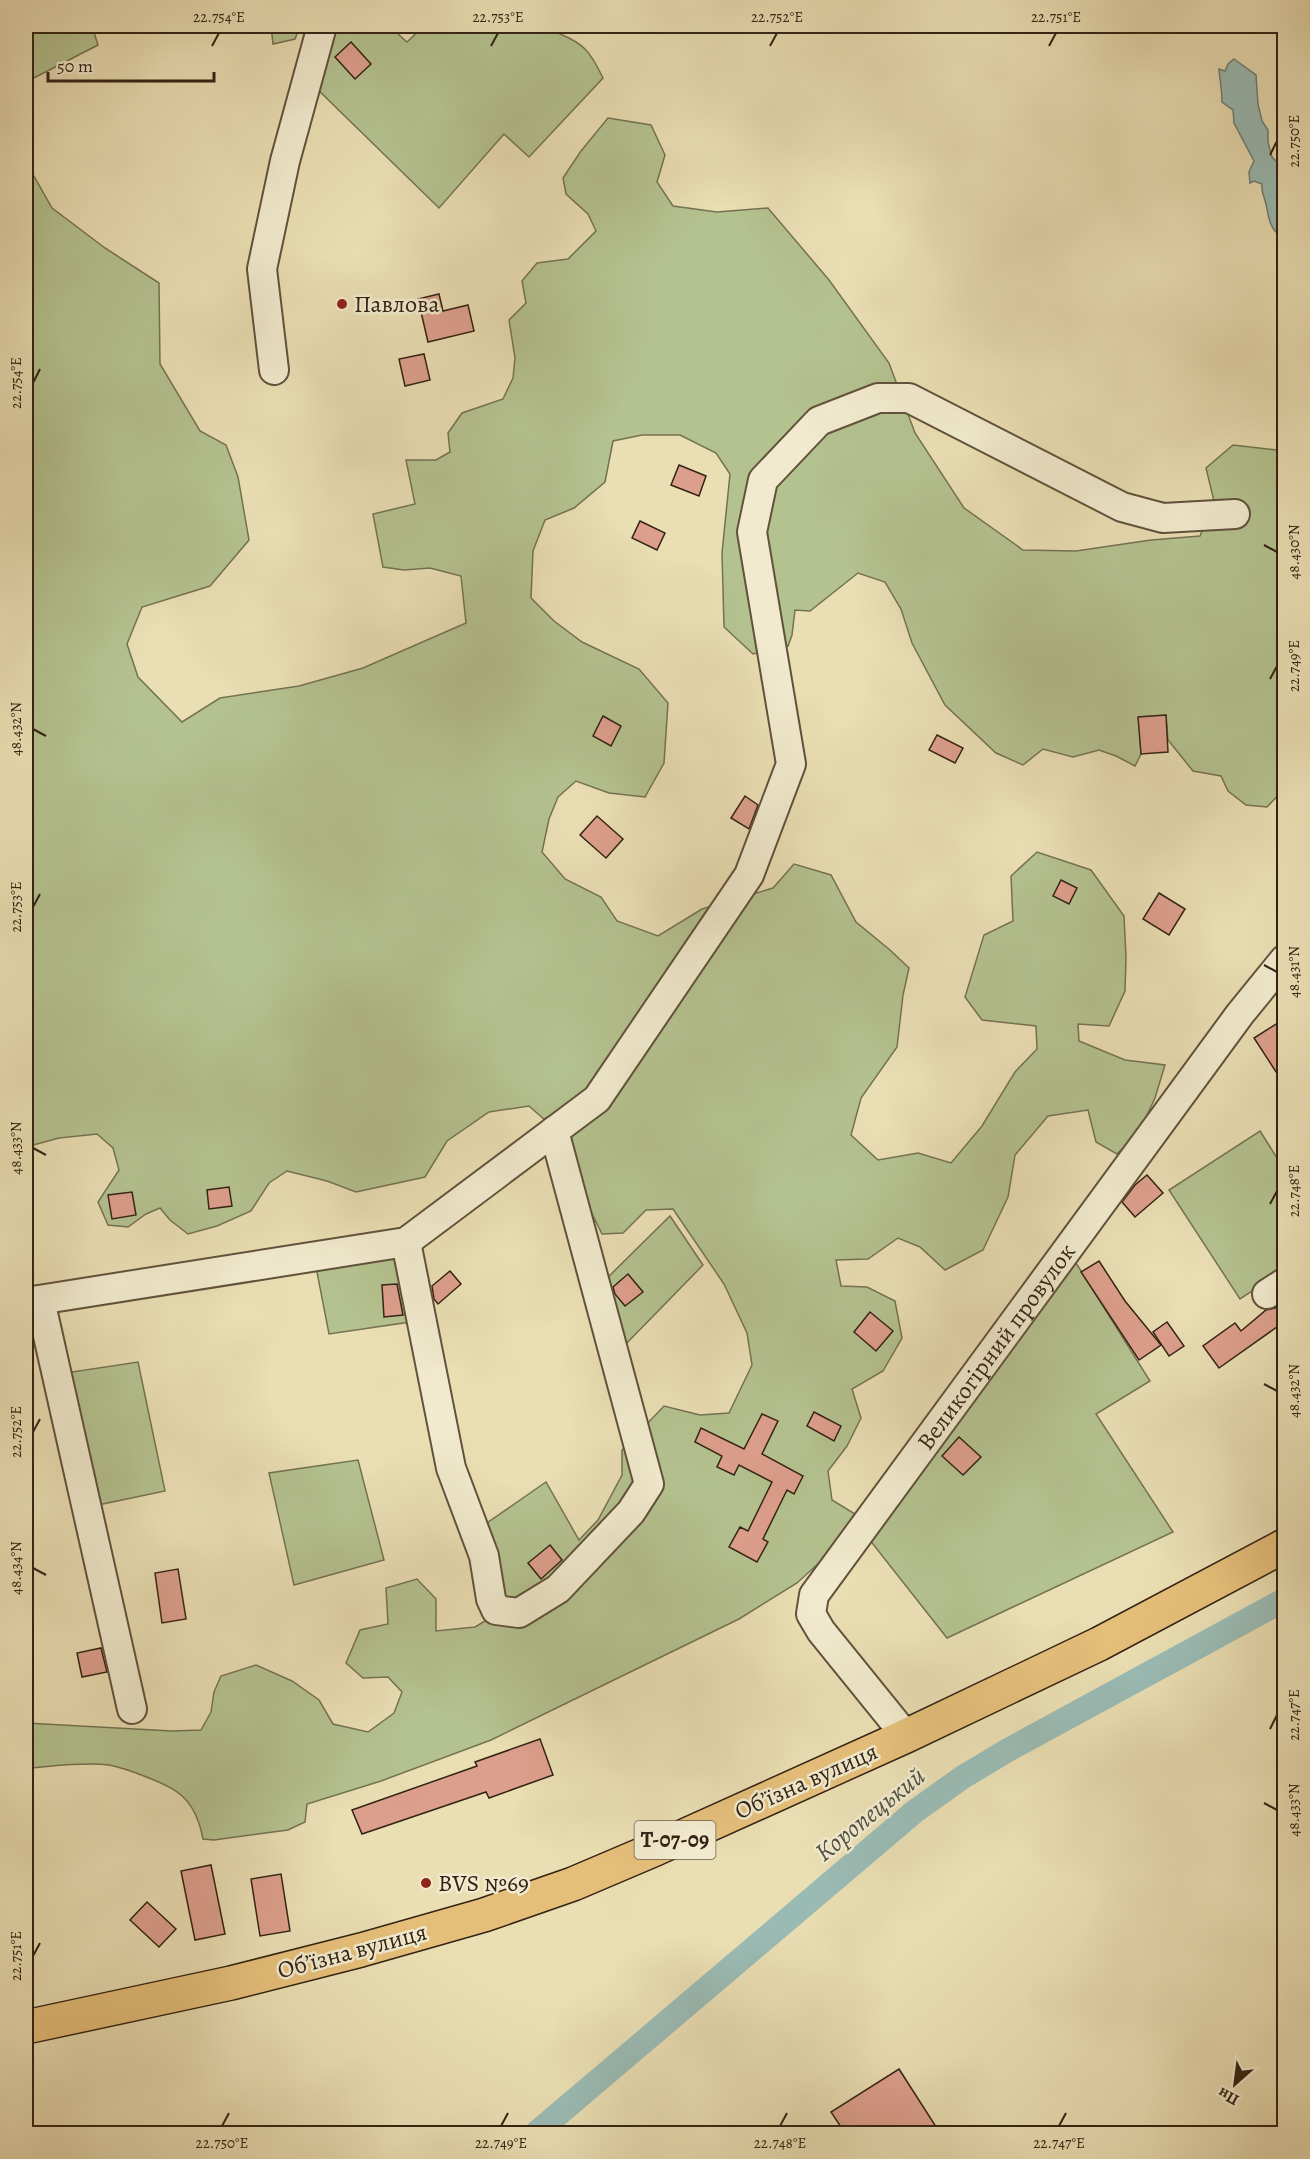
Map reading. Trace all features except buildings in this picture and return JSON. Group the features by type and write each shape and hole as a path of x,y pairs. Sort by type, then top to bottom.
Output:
{"main road":[{"name":"Обʼїзна вулиця","path":"26,2027 231,1983 361,1950 484,1915 573,1884 906,1736 1099,1644 1284,1546"}],"street":[{"path":"274,370 262,269 285,161 322,26"},
{"path":"132,1709 33,1301 406,1242 597,1099 749,875 791,764 752,532 763,480 819,421 879,398 909,398 1122,507 1162,518 1235,514"},
{"name":"Великогірний провулок","path":"906,1736 821,1631 811,1614 814,1595 1233,1023 1284,960"},
{"path":"406,1242 451,1468 483,1556 491,1599 496,1610 519,1613 558,1589 631,1512 649,1485 554,1131"}],"green space":[{"path":"26,26 92,26 98,45 26,82"},
{"path":"271,26 300,26 295,39 273,44"},
{"path":"330,26 389,26 407,42 424,26 538,26 563,35 585,49 603,78 529,157 504,134 439,208 311,83"},
{"path":"608,118 651,125 665,155 657,182 673,206 717,212 768,208 829,280 889,363 915,433 964,508 1023,550 1076,551 1151,540 1200,536 1214,501 1206,468 1233,445 1284,451 1284,789 1267,807 1246,805 1228,791 1221,776 1193,771 1168,740 1166,715 1139,717 1141,754 1135,766 1099,750 1073,757 1043,749 1023,765 996,753 945,705 912,643 901,609 885,582 858,573 810,611 795,610 792,635 788,646 753,654 724,627 722,553 730,474 716,453 680,435 642,435 613,441 605,482 574,508 545,520 533,551 531,598 554,621 582,642 639,669 668,703 664,763 645,797 609,793 576,781 558,797 549,819 542,852 565,879 601,897 617,921 658,936 702,909 773,888 794,864 831,875 856,922 909,968 903,995 897,1047 861,1098 851,1135 878,1160 918,1153 951,1163 982,1126 1015,1072 1037,1049 1036,1026 982,1020 965,997 984,935 1013,921 1011,876 1037,852 1091,870 1124,916 1125,991 1109,1026 1078,1024 1079,1041 1125,1060 1165,1065 1155,1098 1139,1132 1117,1154 1096,1142 1088,1110 1048,1116 1015,1155 1008,1197 983,1250 945,1270 920,1247 898,1238 868,1259 836,1260 841,1286 867,1287 895,1301 902,1338 883,1371 852,1389 861,1418 847,1446 828,1471 832,1500 855,1514 834,1549 797,1583 739,1619 491,1740 381,1781 307,1804 305,1822 288,1830 214,1840 203,1839 196,1815 186,1799 167,1786 146,1777 99,1764 26,1767 26,1723 172,1731 201,1730 211,1712 214,1692 221,1676 256,1665 292,1681 319,1700 333,1724 368,1732 394,1713 402,1692 388,1677 363,1678 346,1663 360,1630 388,1624 386,1588 417,1579 436,1599 436,1631 475,1627 512,1605 506,1604 484,1525 546,1482 579,1540 598,1520 622,1475 622,1450 664,1406 700,1415 729,1413 752,1365 747,1333 724,1284 673,1209 646,1210 623,1233 602,1234 546,1121 529,1106 489,1112 447,1141 425,1177 356,1192 327,1181 287,1171 269,1183 251,1211 217,1226 188,1234 170,1220 160,1208 146,1214 128,1227 108,1225 98,1202 119,1170 113,1148 97,1134 59,1138 26,1147 26,162 52,208 105,248 159,283 160,364 200,431 226,445 238,477 249,540 210,586 142,607 127,644 138,677 182,722 220,698 299,686 363,668 466,623 461,576 430,568 404,570 383,567 373,514 415,504 406,460 436,460 450,452 448,433 462,413 503,399 513,378 515,358 509,320 526,303 522,281 537,263 568,259 596,231 588,214 566,194 563,178 581,151"},
{"path":"1260,1131 1284,1169 1284,1270 1240,1299 1169,1190"},
{"path":"670,1216 703,1265 620,1350 602,1283"},
{"path":"1071,1255 1150,1381 1096,1414 1173,1532 947,1638 869,1539"},
{"path":"399,1256 410,1322 329,1334 316,1267"},
{"path":"138,1362 165,1491 93,1506 65,1373"},
{"path":"358,1460 384,1560 294,1585 269,1473"}],"water":[{"path":"1234,59 1256,75 1258,104 1262,121 1268,130 1272,157 1282,167 1284,238 1275,231 1270,223 1262,184 1254,181 1250,183 1249,172 1254,161 1234,123 1233,110 1222,102 1219,69 1225,71"}],"waterway":[{"name":"Коропецький","path":"535,2134 914,1812 963,1777 1008,1750 1284,1600"}],"place":[{"name":"Павлова","path":"342,304"},
{"name":"BVS №69","path":"426,1883"}]}
